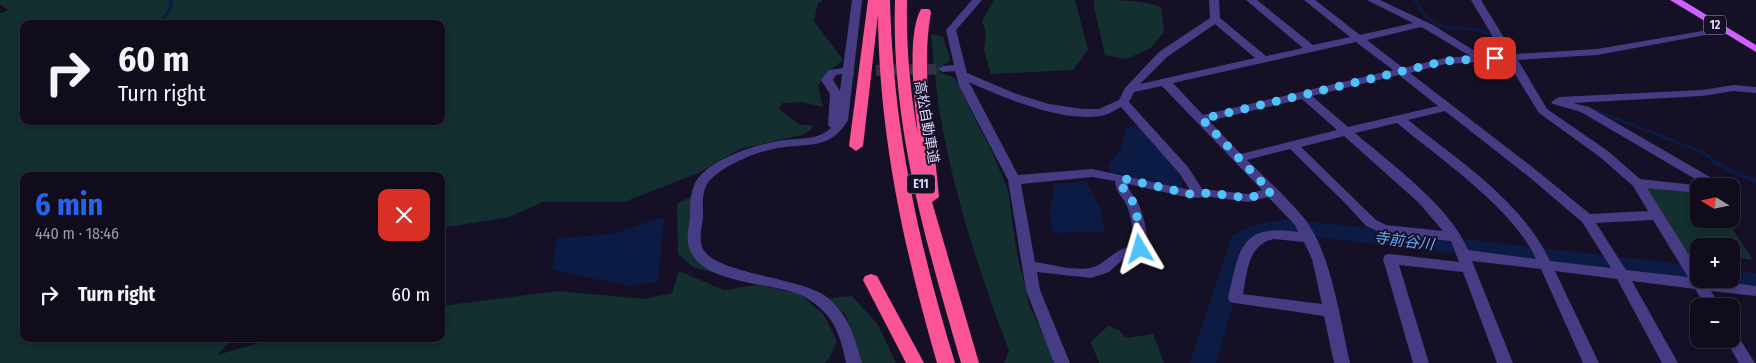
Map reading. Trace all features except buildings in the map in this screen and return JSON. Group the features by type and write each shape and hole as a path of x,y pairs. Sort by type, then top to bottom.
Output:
{"highway":[{"path":"856,146 874,0"},
{"name":"E11","path":"884,0 883,41 887,98 898,175 930,310 946,363"},
{"name":"高松自動車道","path":"900,0 900,41 904,96 932,234 970,363"},
{"path":"925,12 921,28 920,103 930,167 932,234"},
{"path":"871,280 915,363"}],"main road":[{"name":"12","path":"1675,0 1756,49"}],"street":[{"path":"854,363 846,331 829,308 809,293 783,284 719,269 706,261 696,251 695,236 698,189 704,179 716,169 745,155 777,145 823,140 834,132 842,120 857,0"},
{"path":"977,0 951,30 960,71 973,101 1014,180 1033,290 1062,363"},
{"path":"1214,0 1215,19 1264,60"},
{"path":"1251,0 1311,49"},
{"path":"1309,0 1532,173 1587,219 1618,267 1670,363"},
{"path":"1372,0 1422,24 1480,58"},
{"path":"1476,0 1543,111 1604,154 1636,183 1658,215 1690,269"},
{"path":"943,68 960,71 993,90 1080,112 1101,113 1123,102 1129,90 1177,44 1206,27 1215,19"},
{"path":"1129,90 1422,24"},
{"path":"1202,119 1400,70 1445,61 1597,52 1722,29"},
{"path":"834,132 836,94 827,80 833,72 843,71"},
{"path":"1166,83 1271,192 1305,231 1319,258 1342,363"},
{"path":"1557,102 1559,100 1658,93 1702,93 1734,88 1756,90"},
{"path":"1303,94 1424,200 1462,250 1505,363"},
{"path":"1537,101 1557,102 1585,109 1703,178"},
{"path":"1123,102 1184,170 1198,193"},
{"path":"1239,158 1446,107"},
{"path":"1399,118 1498,200 1514,216 1542,258 1591,363"},
{"path":"1291,144 1351,201 1371,223 1384,229 1462,250 1618,267 1690,277"},
{"path":"1014,180 1092,173 1190,194 1211,193 1248,198 1271,192"},
{"path":"1030,266 1077,273 1091,273 1104,268 1122,253 1140,249 1140,236 1131,198 1122,190 1121,178"},
{"path":"1636,183 1690,188"},
{"path":"1587,219 1658,215"},
{"path":"1305,231 1263,236 1253,242 1246,250 1235,298 1330,311"},
{"path":"1421,363 1390,259 1462,250"},
{"path":"1740,288 1756,291"},
{"path":"1738,348 1747,363"}],"green space":[{"path":"0,0 823,0 818,3 814,21 843,60 828,72 818,86 823,107 802,102 782,103 779,109 800,125 813,125 811,130 802,135 740,149 698,173 624,202 543,202 509,217 445,227 445,172 20,172 20,342 229,342 217,355 263,342 445,342 445,305 558,291 644,299 672,293 679,271 724,290 758,285 800,294 824,315 837,341 829,359 824,363 0,363 0,14 8,10 0,4"},
{"path":"994,0 1075,0 1088,50 1073,70 991,74 984,50 986,33 982,21"},
{"path":"1095,0 1120,0 1161,7 1164,32 1151,48 1126,59 1105,55 1093,2"},
{"path":"931,34 943,37 950,58 949,63 941,65 940,73 954,77 993,154 1008,190 1017,254 1030,307 1056,363 1004,363 1009,351 967,228 950,166 938,102"},
{"path":"1643,186 1690,190 1690,228 1732,228 1739,238 1690,238 1690,257"},
{"path":"692,196 691,251 699,263 718,274 693,267 678,254 677,204"},
{"path":"1740,240 1753,260 1740,258"},
{"path":"852,296 878,325 896,363 862,363 845,314 829,298"},
{"path":"1108,326 1119,330 1126,338 1153,334 1164,363 1099,363 1091,342"}],"water":[{"path":"1138,125 1172,163 1181,180 1183,189 1111,172 1108,165 1120,150 1127,127"},
{"path":"1086,181 1100,208 1105,232 1053,233 1049,212 1054,184"},
{"path":"658,218 664,220 658,282 629,286 552,270 557,238 613,234"}],"waterway":[{"path":"163,20 171,7 171,0"},
{"path":"1415,0 1424,14 1434,23 1444,27 1473,29 1484,32 1494,38"},
{"path":"1595,110 1704,153 1717,163"},
{"path":"1715,162 1735,173 1756,181"},
{"name":"寺前谷川","path":"1203,363 1240,241 1260,231 1269,229 1286,227 1317,229 1690,274"},
{"name":"寺前谷川","path":"1740,280 1756,282"}],"tunnel":[{"path":"843,71 943,69"}],"route":[{"path":"1140,249 1140,236 1131,198 1122,190 1121,178 1190,194 1211,193 1248,198 1271,192 1202,119 1400,70 1445,61 1495,58"}]}
